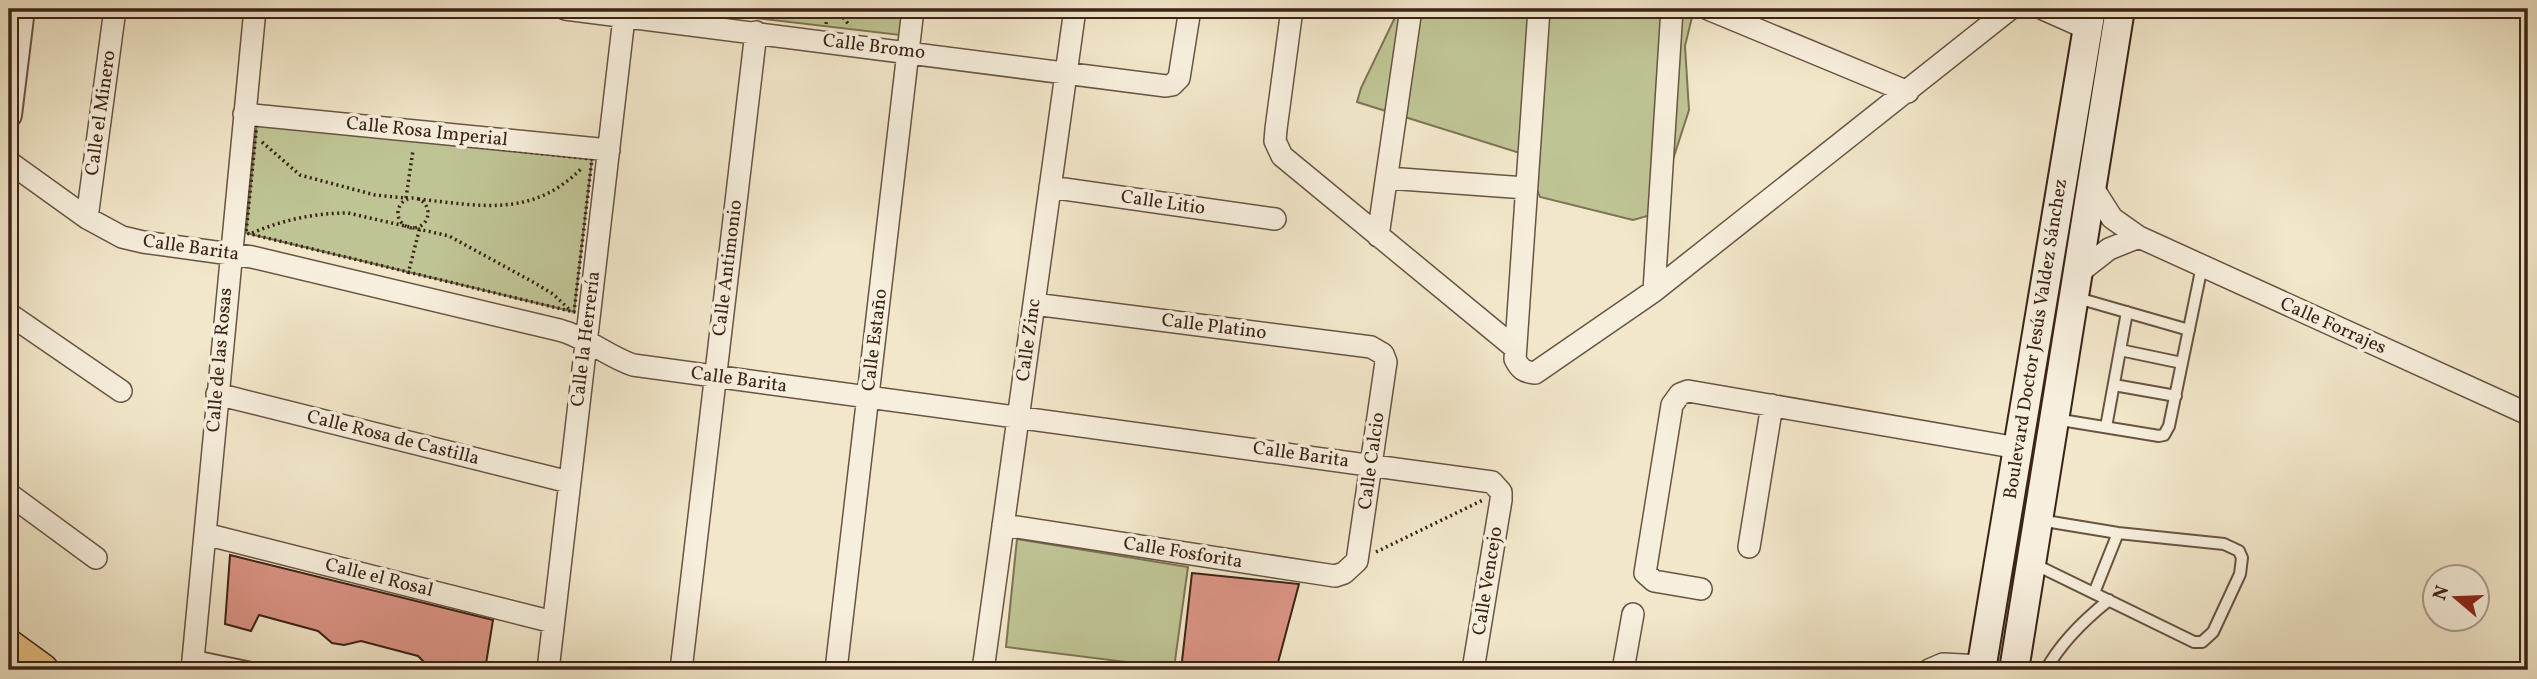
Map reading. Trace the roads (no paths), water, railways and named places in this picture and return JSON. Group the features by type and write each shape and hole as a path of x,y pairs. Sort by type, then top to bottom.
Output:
{"main road":[{"name":"Boulevard Doctor Jesús Valdez Sánchez","path":"2014,670 2120,9"},
{"name":"Boulevard Doctor Jesús Valdez Sánchez","path":"1982,668 2090,19"},
{"path":"9,646 42,670"}],"street":[{"path":"9,115 22,9"},
{"name":"Calle el Minero","path":"87,218 115,9"},
{"name":"Calle de las Rosas","path":"193,663 255,9"},
{"name":"Calle Bromo","path":"565,9 625,12 1166,86 1172,85 1180,78 1190,9"},
{"name":"Calle Estaño","path":"836,670 913,9"},
{"name":"Calle Zinc","path":"983,670 1075,9"},
{"path":"1292,9 1275,141 1287,163 1515,348"},
{"path":"1378,236 1411,9"},
{"path":"1539,9 1515,348 1515,359 1519,367 1526,372 1535,373 1654,291 2010,9"},
{"path":"1654,291 1671,9"},
{"path":"1708,9 1908,92"},
{"path":"2043,9 2090,19"},
{"name":"Calle la Herrería","path":"548,670 586,340 599,154 625,12"},
{"name":"Calle Antimonio","path":"681,670 756,32"},
{"name":"Calle Rosa Imperial","path":"244,114 599,154"},
{"name":"Calle Barita","path":"9,162 87,218 122,236 143,242 230,253 406,283 559,330 586,340 616,359 633,365 1485,480 1492,482 1501,492"},
{"path":"1387,178 1526,188"},
{"name":"Calle Forrajes","path":"2091,185 2112,218 2139,237 2528,412"},
{"name":"Calle Litio","path":"1050,187 1275,219"},
{"path":"2075,285 2109,249 2139,237"},
{"name":"Calle Platino","path":"1034,304 1371,347 1383,354 1386,362"},
{"path":"9,314 121,391"},
{"name":"Calle Calcio","path":"1357,561 1386,362"},
{"path":"1701,589 1654,581 1645,573 1672,405 1680,394 1688,391 2018,447"},
{"name":"Calle Rosa de Castilla","path":"217,394 569,482"},
{"path":"1749,547 1772,405"},
{"name":"Calle Vencejo","path":"1473,670 1501,492"},
{"path":"9,494 96,558"},
{"name":"Calle Fosforita","path":"1003,525 1326,576 1344,573 1357,561"},
{"name":"Calle el Rosal","path":"205,534 553,622"},
{"path":"1623,670 1633,614"},
{"path":"1929,670 1943,664 1982,668"}],"lane":[{"path":"2054,419 2164,435 2169,426 2176,396 2202,266"},
{"path":"2075,285 2127,312 2189,330"},
{"path":"2106,427 2127,312"},
{"path":"2120,350 2182,363"},
{"path":"2114,385 2176,396"},
{"path":"2032,562 2194,642 2202,642 2213,632 2240,575 2242,565 2239,551 2224,544 2118,533 2039,520"},
{"path":"2094,593 2118,533"},
{"path":"2046,670 2068,638 2109,600"},
{"path":"193,663 261,670"}]}
